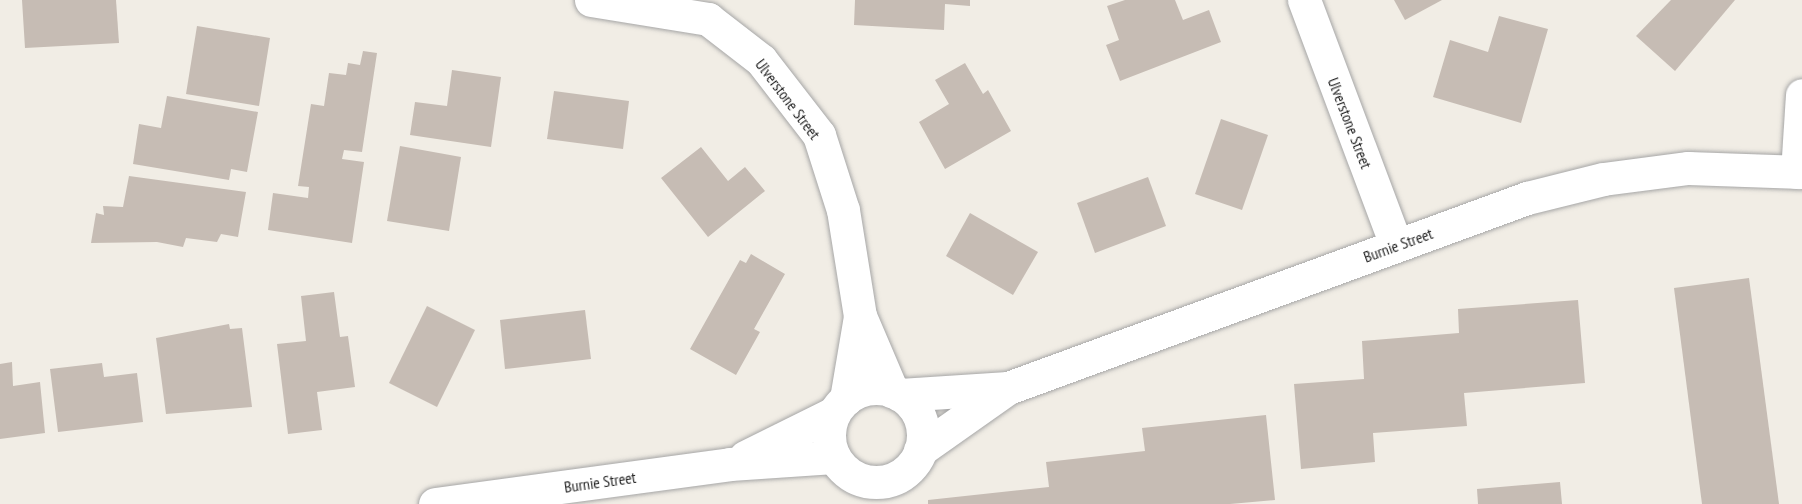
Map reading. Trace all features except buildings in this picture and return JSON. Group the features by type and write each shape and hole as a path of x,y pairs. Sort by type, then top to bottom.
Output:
{"street":[{"name":"Ulverstone Street","path":"591,0 708,19 761,60 819,135 843,210 860,316 896,393"},
{"name":"Ulverstone Street","path":"1304,0 1396,246"},
{"path":"1799,172 1802,95"},
{"name":"Burnie Street","path":"920,450 1008,388 1527,198 1603,179 1688,168 1799,172"},
{"name":"Ulverstone Street","path":"840,406 860,316"},
{"path":"876,388 896,393 920,419 920,450 913,465 901,475 873,482 848,474 834,457 829,443 840,406 876,388"},
{"name":"Burnie Street","path":"896,393 1008,388"},
{"name":"Burnie Street","path":"730,464 840,406"},
{"name":"Burnie Street","path":"435,504 730,464 834,457"}]}
